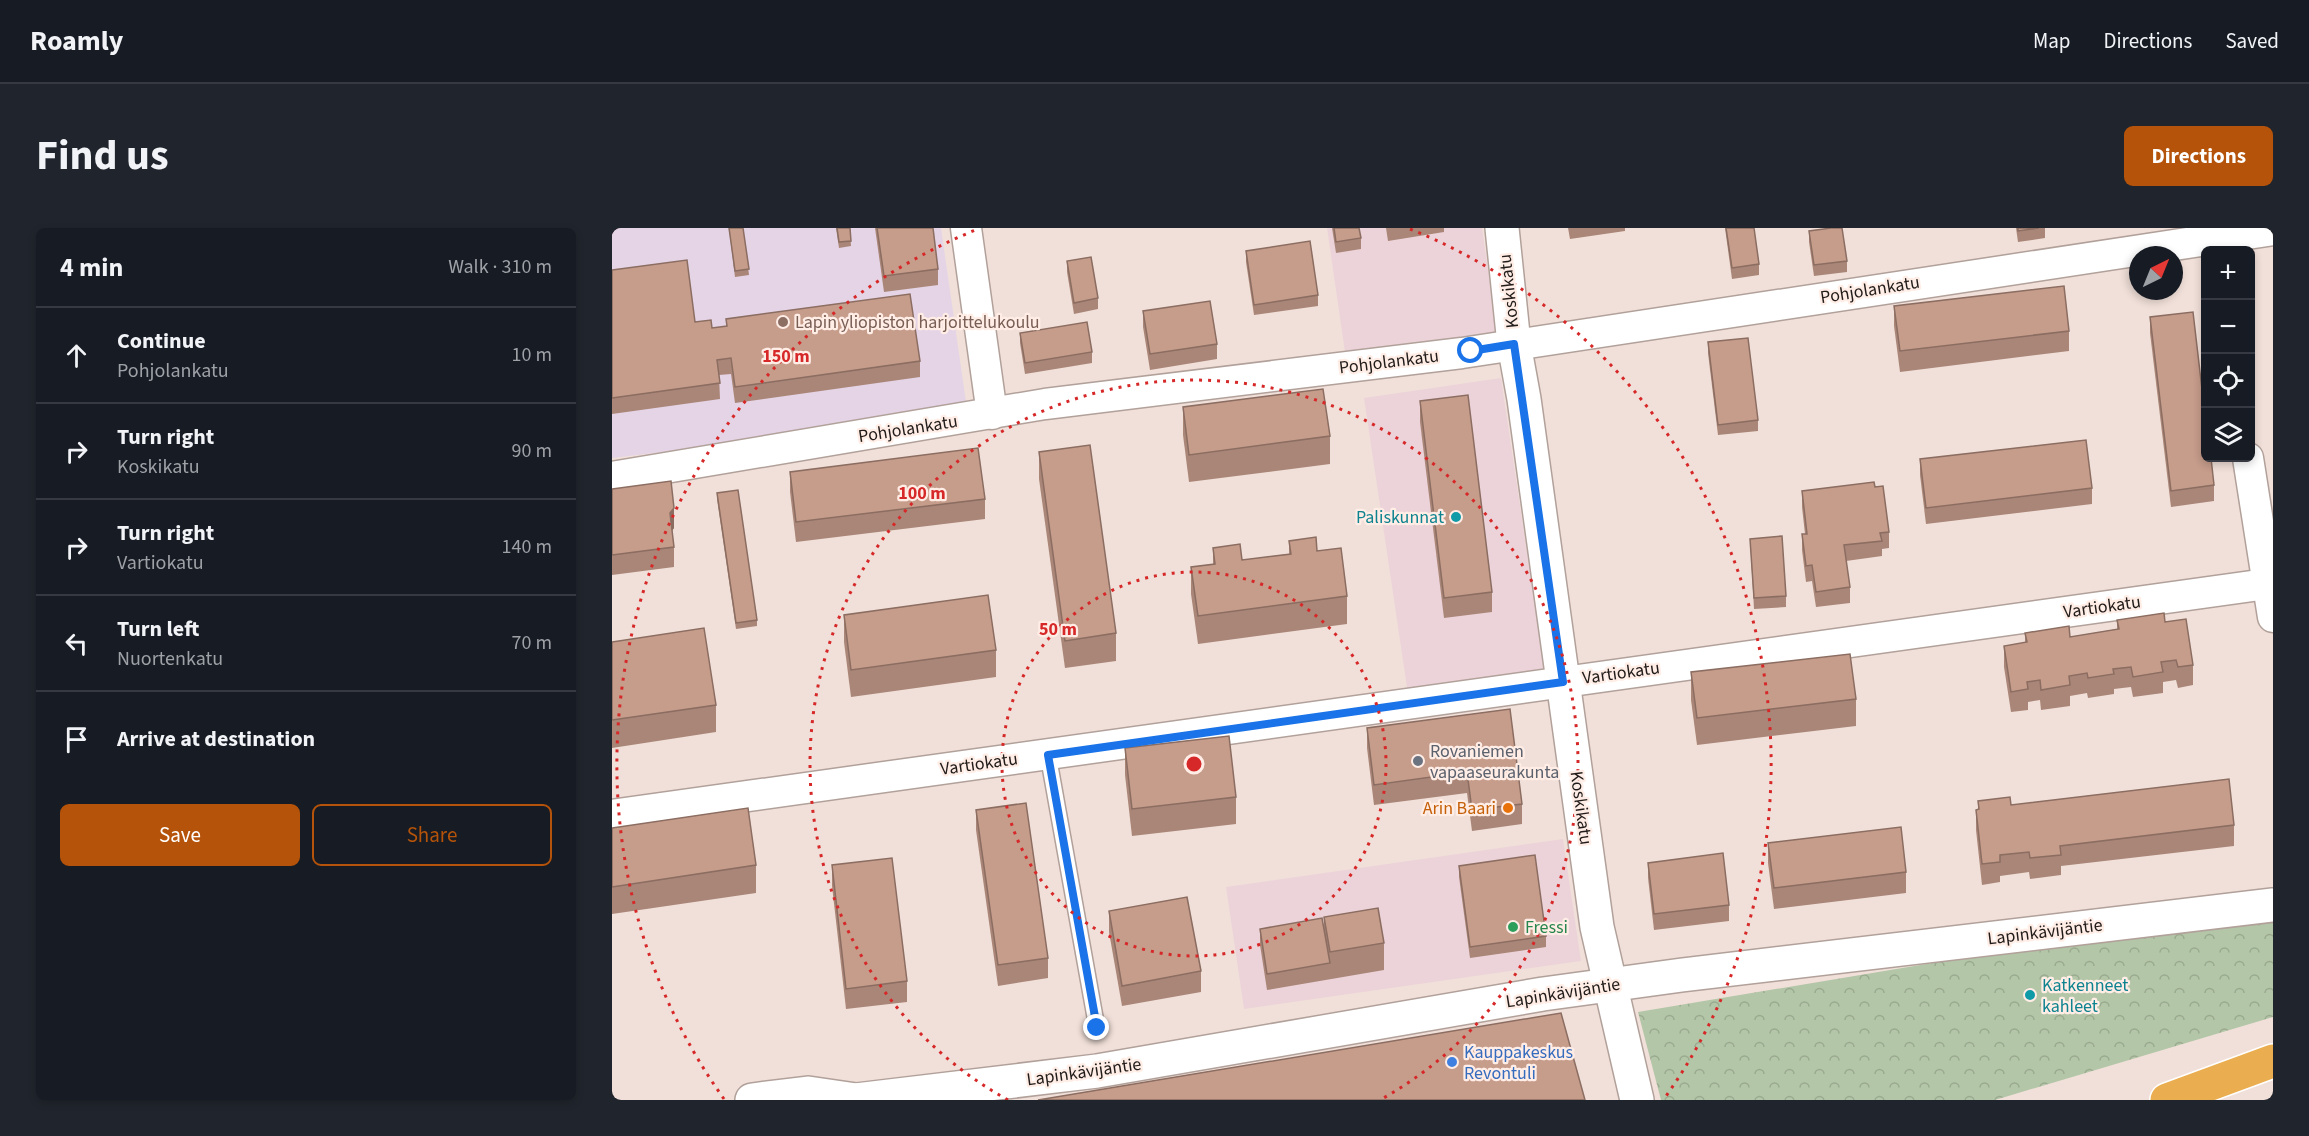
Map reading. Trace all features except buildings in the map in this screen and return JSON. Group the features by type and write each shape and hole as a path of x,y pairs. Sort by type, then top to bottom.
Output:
{"highway":[{"path":"2167,1100 2273,1061"}],"main road":[{"name":"Koskikatu","path":"1502,228 1514,344 1597,927 1637,1100"},
{"name":"Lapinkävijäntie","path":"752,1100 808,1093 856,1100 1097,1071 1544,994 2273,905"}],"street":[{"path":"966,228 992,414"},
{"name":"Pohjolankatu","path":"612,477 1045,404 1450,354 2273,230"},
{"path":"2249,462 2270,584 2273,617"},
{"name":"Vartiokatu","path":"612,815 2270,584"}],"lane":[{"path":"1048,755 1097,1028"}],"shaded area":[{"name":"Lapin yliopiston harjoittelukoulu","path":"612,228 941,228 968,416 612,458"},
{"path":"1327,228 1482,228 1499,344 1347,366"},
{"path":"1501,378 1546,680 1409,701 1364,398"},
{"path":"1563,839 1581,961 1244,1009 1226,887"}],"green space":[{"path":"2273,906 2273,1017 1995,1100 1661,1100 1638,1012"}],"place":[{"name":"Lapin yliopiston harjoittelukoulu","path":"783,322"},
{"name":"Paliskunnat","path":"1456,517"},
{"name":"Rovaniemen vapaaseurakunta","path":"1418,761"},
{"name":"Arin Baari","path":"1508,808"},
{"name":"Fressi","path":"1513,927"},
{"name":"Katkenneet kahleet","path":"2030,995"},
{"name":"Kauppakeskus Revontuli","path":"1452,1062"}],"route":[{"path":"1097,1028 1048,755 1563,682 1524,399 1514,344 1471,351"}]}
